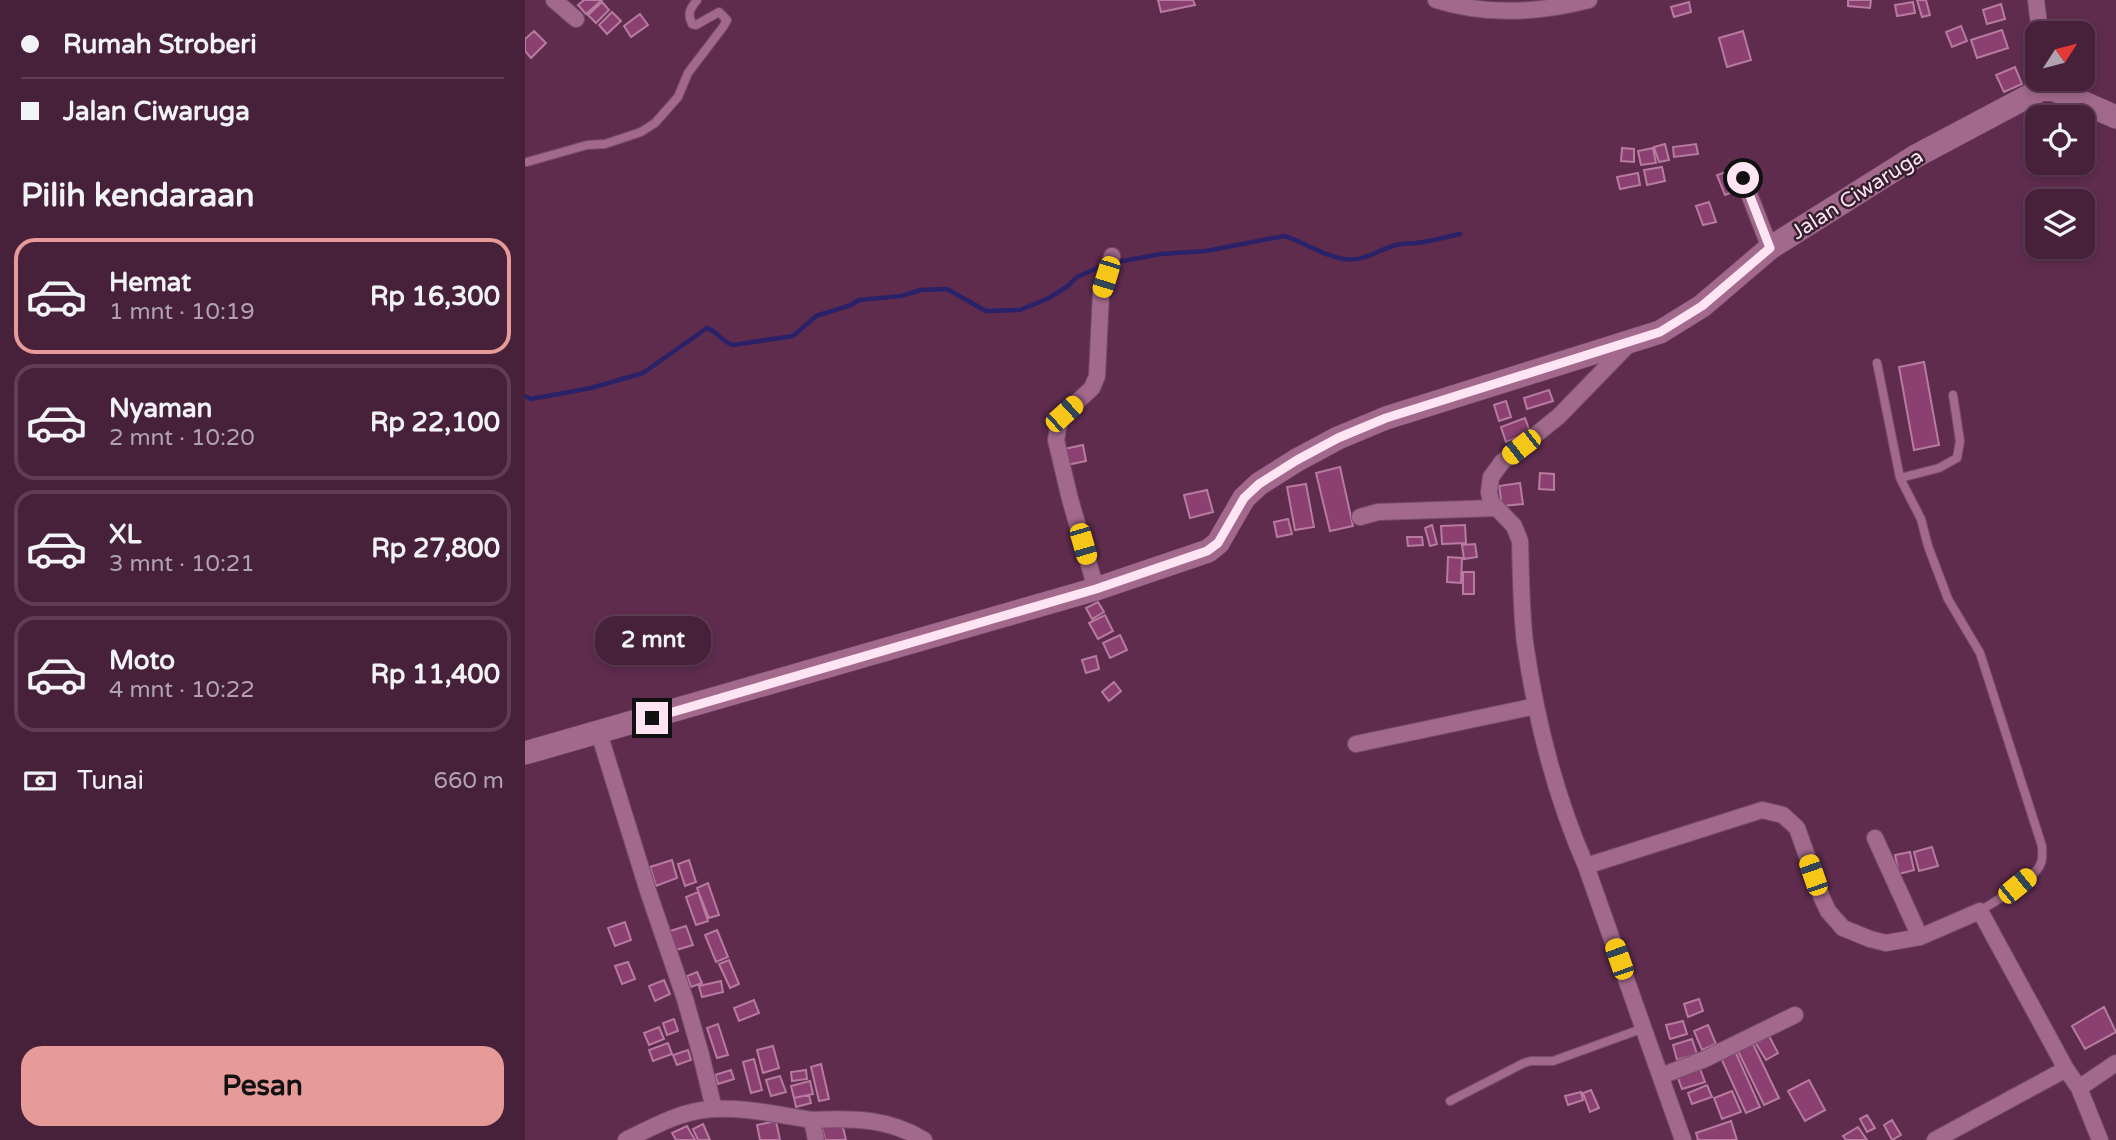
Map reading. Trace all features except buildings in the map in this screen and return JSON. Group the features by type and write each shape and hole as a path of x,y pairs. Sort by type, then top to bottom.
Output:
{"street":[{"path":"554,0 576,19"},
{"path":"1436,0 1460,8 1491,11 1538,10 1589,0"},
{"path":"2036,0 2039,21"},
{"name":"Jalan Ciwaruga","path":"525,753 1096,589 1207,551 1218,543 1244,498 1259,484 1297,460 1338,438 1386,418 1660,332 1702,306 1770,248 1916,156 2030,91"},
{"name":"Jalan Ciwaruga","path":"2057,91 2116,117"},
{"path":"1739,168 1770,248"},
{"path":"1096,589 1056,440 1059,423 1064,414 1092,388 1097,376 1101,293 1112,256"},
{"path":"1630,343 1559,416 1501,462 1491,478 1489,492 1496,508 1514,526 1520,541 1525,641 1536,706 1555,786 1587,866 1683,1140"},
{"path":"1360,517 1378,512 1496,508"},
{"path":"1356,744 1536,706"},
{"path":"600,733 648,891 685,999 714,1109"},
{"path":"1587,866 1762,810 1783,815 1797,828 1822,898 1828,911 1843,928 1886,943 1920,937 1980,911 2079,1088 2100,1140"},
{"path":"1875,838 1920,937"},
{"path":"1661,1076 1705,1059 1795,1015"},
{"path":"2079,1088 2116,1063"},
{"path":"1935,1140 2066,1069"},
{"path":"626,1140 673,1118 714,1109 812,1121 845,1118 866,1120 892,1125 923,1140"},
{"path":"812,1121 816,1140"}],"lane":[{"path":"527,162 587,145 605,144 641,132 655,123 678,97 688,72 727,20 719,12 696,25 692,24 688,16 697,0"},
{"path":"1877,363 1900,478 1921,519 1948,599 1980,653 2042,846 2038,869 1980,911"},
{"path":"1900,478 1939,468 1957,458 1960,441 1953,395"},
{"path":"1450,1101 1524,1063 1553,1061 1644,1028"}],"waterway":[{"path":"1115,260 1206,251 1284,236 1328,255 1351,259 1399,244 1460,234"},
{"path":"525,396 531,399 591,388 643,373 707,328 733,345 793,336 816,316 859,300 901,296 921,290 947,289 986,311 1020,310 1049,298 1077,277 1104,265"}],"route":[{"path":"652,718 1096,589 1207,551 1218,543 1244,498 1259,484 1338,438 1386,418 1660,332 1702,306 1770,248 1743,178"}]}
